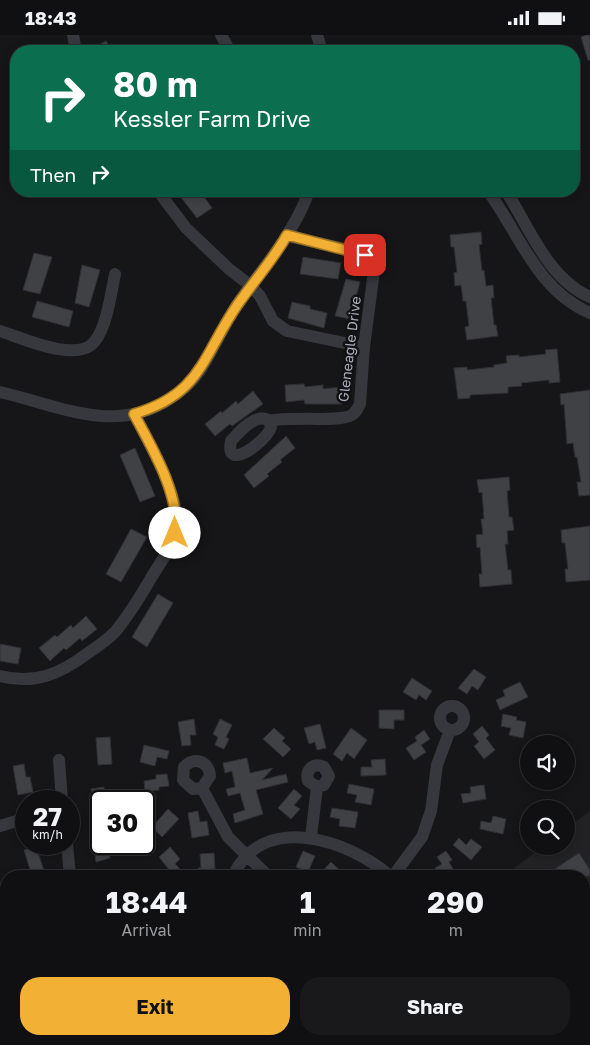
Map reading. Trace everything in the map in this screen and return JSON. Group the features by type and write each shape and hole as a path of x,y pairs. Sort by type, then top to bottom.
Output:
{"street":[{"path":"163,197 186,228 228,269 251,286 260,296 273,321 282,329 364,347"},
{"path":"0,392 77,414 103,418 134,414 166,402 191,382 205,362 229,317 287,235 306,197"},
{"path":"492,197 541,276 567,301 590,313"},
{"path":"510,197 558,273 574,289 590,297"},
{"name":"Gleneagle Drive","path":"269,421 287,418 347,417 352,415 360,405 364,347 374,271 370,259 360,252 287,235"},
{"path":"0,331 63,350 86,349 95,342 100,331 115,274"},
{"path":"0,676 32,680 55,674 105,641 128,615 165,554 175,533 177,521 175,509 149,443 134,414"},
{"path":"396,870 422,837 431,811 437,765 450,730"},
{"path":"59,760 61,790"},
{"path":"202,787 228,837 262,870"},
{"path":"311,837 317,787"},
{"path":"0,826 15,821"},
{"path":"237,870 246,855 280,839 311,837 364,857 382,870"},
{"path":"68,855 69,870"}],"shaded area":[{"path":"590,811 590,870 512,870 531,855 575,855 575,822"}],"building":[{"path":"590,35 590,60 588,60 581,37"},
{"path":"106,41 108,45 99,45"},
{"path":"181,197 204,197 212,208 197,218"},
{"path":"481,232 482,244 479,245 482,271 484,270 486,286 493,285 494,298 491,298 494,325 496,325 498,336 467,340 465,327 469,326 466,301 463,301 461,285 455,286 454,273 457,272 454,247 451,247 450,235"},
{"path":"34,253 52,257 40,294 23,290"},
{"path":"303,257 341,263 338,279 300,274"},
{"path":"82,265 100,270 89,307 75,303"},
{"path":"346,279 360,282 350,319 335,316"},
{"path":"37,301 73,311 69,327 32,317"},
{"path":"292,302 310,306 310,309 327,313 324,328 288,318"},
{"path":"557,349 560,382 549,383 549,380 521,383 522,386 508,387 508,393 470,395 470,398 458,399 454,368 467,367 467,370 494,367 494,365 507,363 506,356 519,355 519,357 546,354 545,350"},
{"path":"304,384 305,387 323,385 323,389 341,387 342,404 305,404 304,400 286,402 285,385"},
{"path":"590,390 590,495 579,496 577,482 581,482 577,457 575,457 573,443 567,444 564,404 561,405 560,394"},
{"path":"253,391 263,404 232,426 230,424 215,436 205,424 236,401 238,404"},
{"path":"286,436 295,448 267,474 269,476 254,488 244,475"},
{"path":"135,448 155,496 140,502 120,455"},
{"path":"509,477 510,490 507,491 509,517 512,517 514,530 507,531 508,544 505,544 508,570 511,570 512,584 480,587 479,574 482,574 480,547 477,548 476,535 483,534 481,519 484,519 482,492 479,493 477,480"},
{"path":"590,526 590,580 566,582 565,569 568,569 565,543 562,543 561,530"},
{"path":"131,529 147,537 121,582 106,574"},
{"path":"158,594 173,603 147,647 132,637"},
{"path":"86,616 97,629 82,641 80,638 66,650 64,648 50,661 39,648 55,635 57,637 71,625 73,628"},
{"path":"0,644 21,648 18,664 0,661"},
{"path":"474,669 486,677 478,690 472,686 467,694 458,688"},
{"path":"412,678 432,691 426,700 419,695 416,700 403,692"},
{"path":"520,682 528,697 500,710 496,700 505,696 503,690"},
{"path":"379,710 404,710 404,720 394,720 394,729 379,728"},
{"path":"503,714 517,717 516,720 526,722 524,735 520,735 520,737 509,735 511,728 501,726"},
{"path":"194,719 196,735 190,735 191,745 182,746 178,722"},
{"path":"220,719 232,725 226,737 229,739 224,749 215,745 218,737 213,734"},
{"path":"320,724 326,748 317,750 315,742 309,744 304,728"},
{"path":"482,726 489,735 486,738 495,750 484,759 474,746 479,742 473,734"},
{"path":"274,728 285,738 282,741 291,749 283,757 263,739"},
{"path":"351,728 367,740 354,759 347,753 342,761 333,754"},
{"path":"424,730 430,739 421,745 426,752 414,760 406,748 417,741 415,737"},
{"path":"110,737 112,764 98,765 96,738"},
{"path":"144,745 169,751 167,759 157,757 155,766 140,762"},
{"path":"247,758 250,773 273,768 262,780 286,774 288,782 256,790 263,814 235,823 233,814 245,810 240,793 228,796 226,789 235,787 232,771 225,773 223,763"},
{"path":"385,759 386,775 361,776 361,767 372,767 371,760"},
{"path":"24,764 26,777 30,777 33,790 17,790 13,766"},
{"path":"167,774 169,786 159,787 159,790 145,790 144,781 156,779 156,775"},
{"path":"349,784 374,789 371,805 355,802 357,795 347,793"},
{"path":"484,785 486,799 463,803 461,794 471,793 470,787"},
{"path":"104,787 104,790 91,790"},
{"path":"294,789 302,796 294,805 300,809 291,819 278,808"},
{"path":"332,808 358,812 355,828 339,826 340,819 330,817"},
{"path":"168,809 179,819 162,837 155,830 155,824"},
{"path":"198,811 200,822 207,821 209,835 192,838 188,813"},
{"path":"493,816 506,819 503,834 480,829 481,821 491,823"},
{"path":"459,838 466,845 471,839 482,847 471,860 453,845"},
{"path":"170,847 180,859 175,864 181,870 169,870 159,857"},
{"path":"303,851 315,856 309,870 296,867"},
{"path":"446,851 452,860 449,862 454,870 436,870 435,868 442,864 437,857"},
{"path":"214,853 215,869 198,870 198,868 201,868 200,854"},
{"path":"579,853 590,870 553,870"},
{"path":"26,855 39,855 44,870 30,870"},
{"path":"95,855 110,855 110,858 96,862"},
{"path":"331,862 340,870 324,870"}],"route":[{"path":"175,533 177,521 172,497 149,443 134,414 161,405 182,391 191,382 199,372 238,304 277,253 287,235 360,252 365,255"}]}
